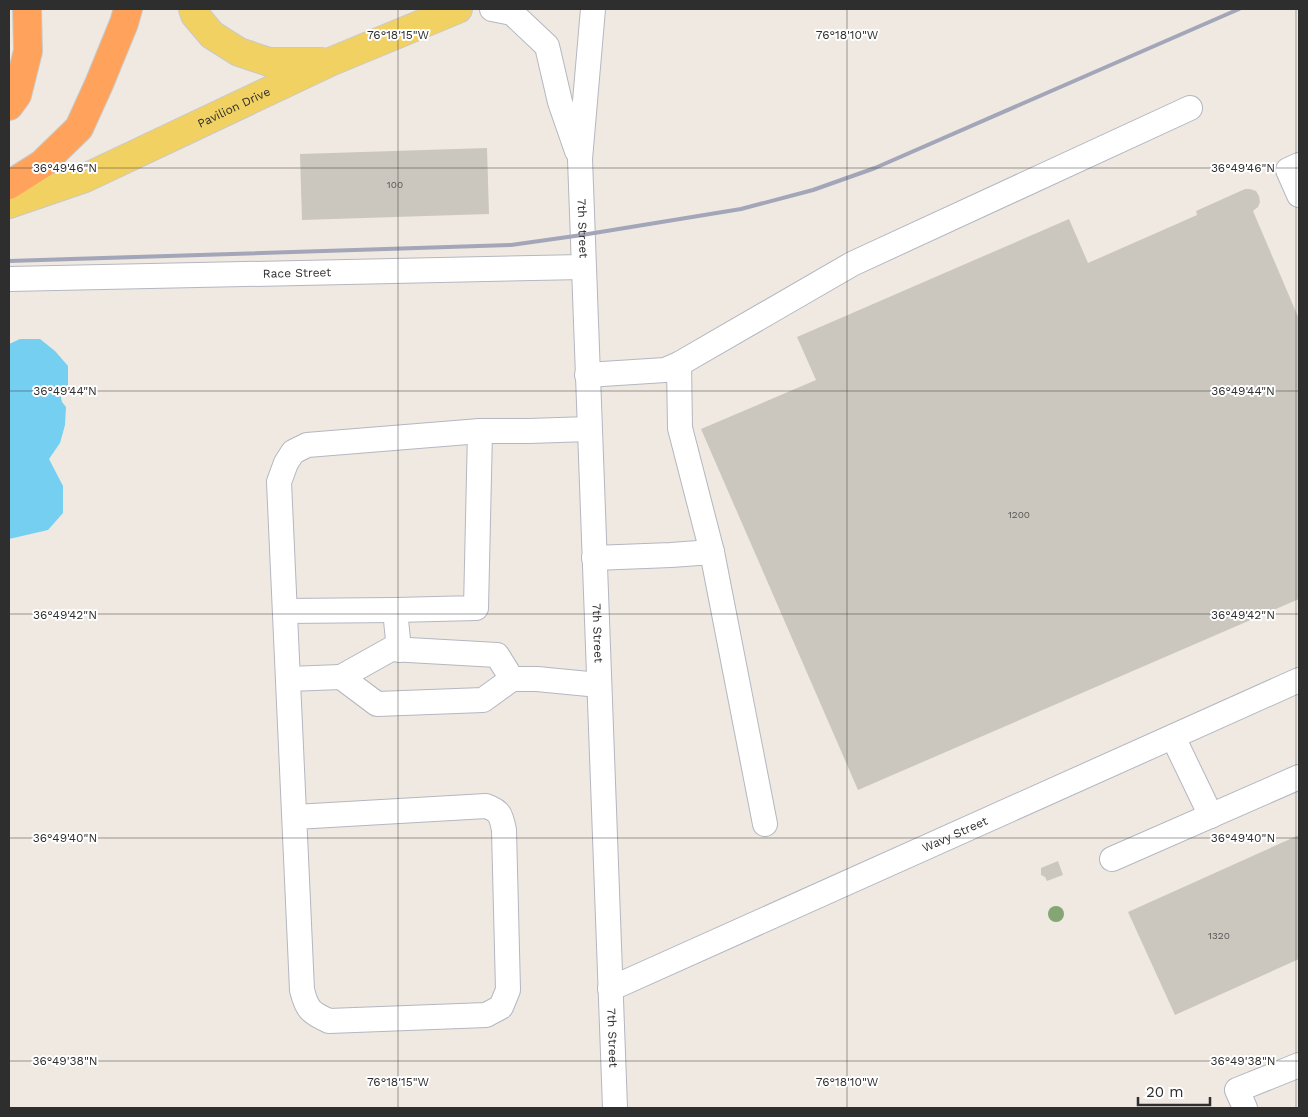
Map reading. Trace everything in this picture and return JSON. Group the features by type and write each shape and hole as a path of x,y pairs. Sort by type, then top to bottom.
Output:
{"highway":[{"path":"9,106 17,94 28,52 27,9"},
{"path":"9,185 42,164 79,128 99,84 128,9"}],"main road":[{"path":"193,9 195,15 212,35 239,52 269,62 330,62"},
{"name":"Pavilion Drive","path":"9,204 85,178 330,62 458,9"}],"street":[{"name":"7th Street","path":"492,9 512,13 547,46 560,102 580,159"},
{"name":"7th Street","path":"594,9 580,159 615,1108"},
{"path":"587,375 665,370 679,364 852,264 1190,108"},
{"path":"1299,165 1288,170 1299,195"},
{"name":"Race Street","path":"9,279 583,267"},
{"path":"679,364 680,428 712,552 765,824"},
{"path":"294,817 486,806 495,810 501,817 504,830 508,990 501,1007 486,1014 329,1020 314,1014 305,1003 302,990 294,817 279,482 286,463 293,452 308,445 480,432 589,429"},
{"path":"285,611 476,608 480,432"},
{"path":"594,558 712,552"},
{"path":"395,610 399,650"},
{"path":"288,679 341,677 391,649 497,655 512,679"},
{"path":"341,677 377,704 483,700 512,679 537,679 599,685"},
{"name":"Wavy Street","path":"610,989 1299,680"},
{"path":"1173,737 1211,816"},
{"path":"1112,859 1299,777"},
{"path":"1241,1099 1299,1065"}],"water":[{"path":"20,339 40,339 55,351 68,366 68,385 59,389 62,402 66,407 65,425 60,443 49,459 63,486 63,513 48,530 9,539 9,344"}],"building":[{"path":"487,148 489,214 302,220 300,154"},
{"path":"1245,189 1256,191 1259,196 1260,202 1258,207 1253,211 1299,319 1299,599 858,790 701,429 816,380 797,337 1069,219 1088,263 1197,215 1196,211"},
{"path":"1299,835 1299,959 1175,1015 1128,912"},
{"path":"1058,861 1063,875 1047,881 1041,875 1041,868"}],"railway":[{"path":"9,261 511,245 741,209 813,190 875,168 1239,9"}]}
